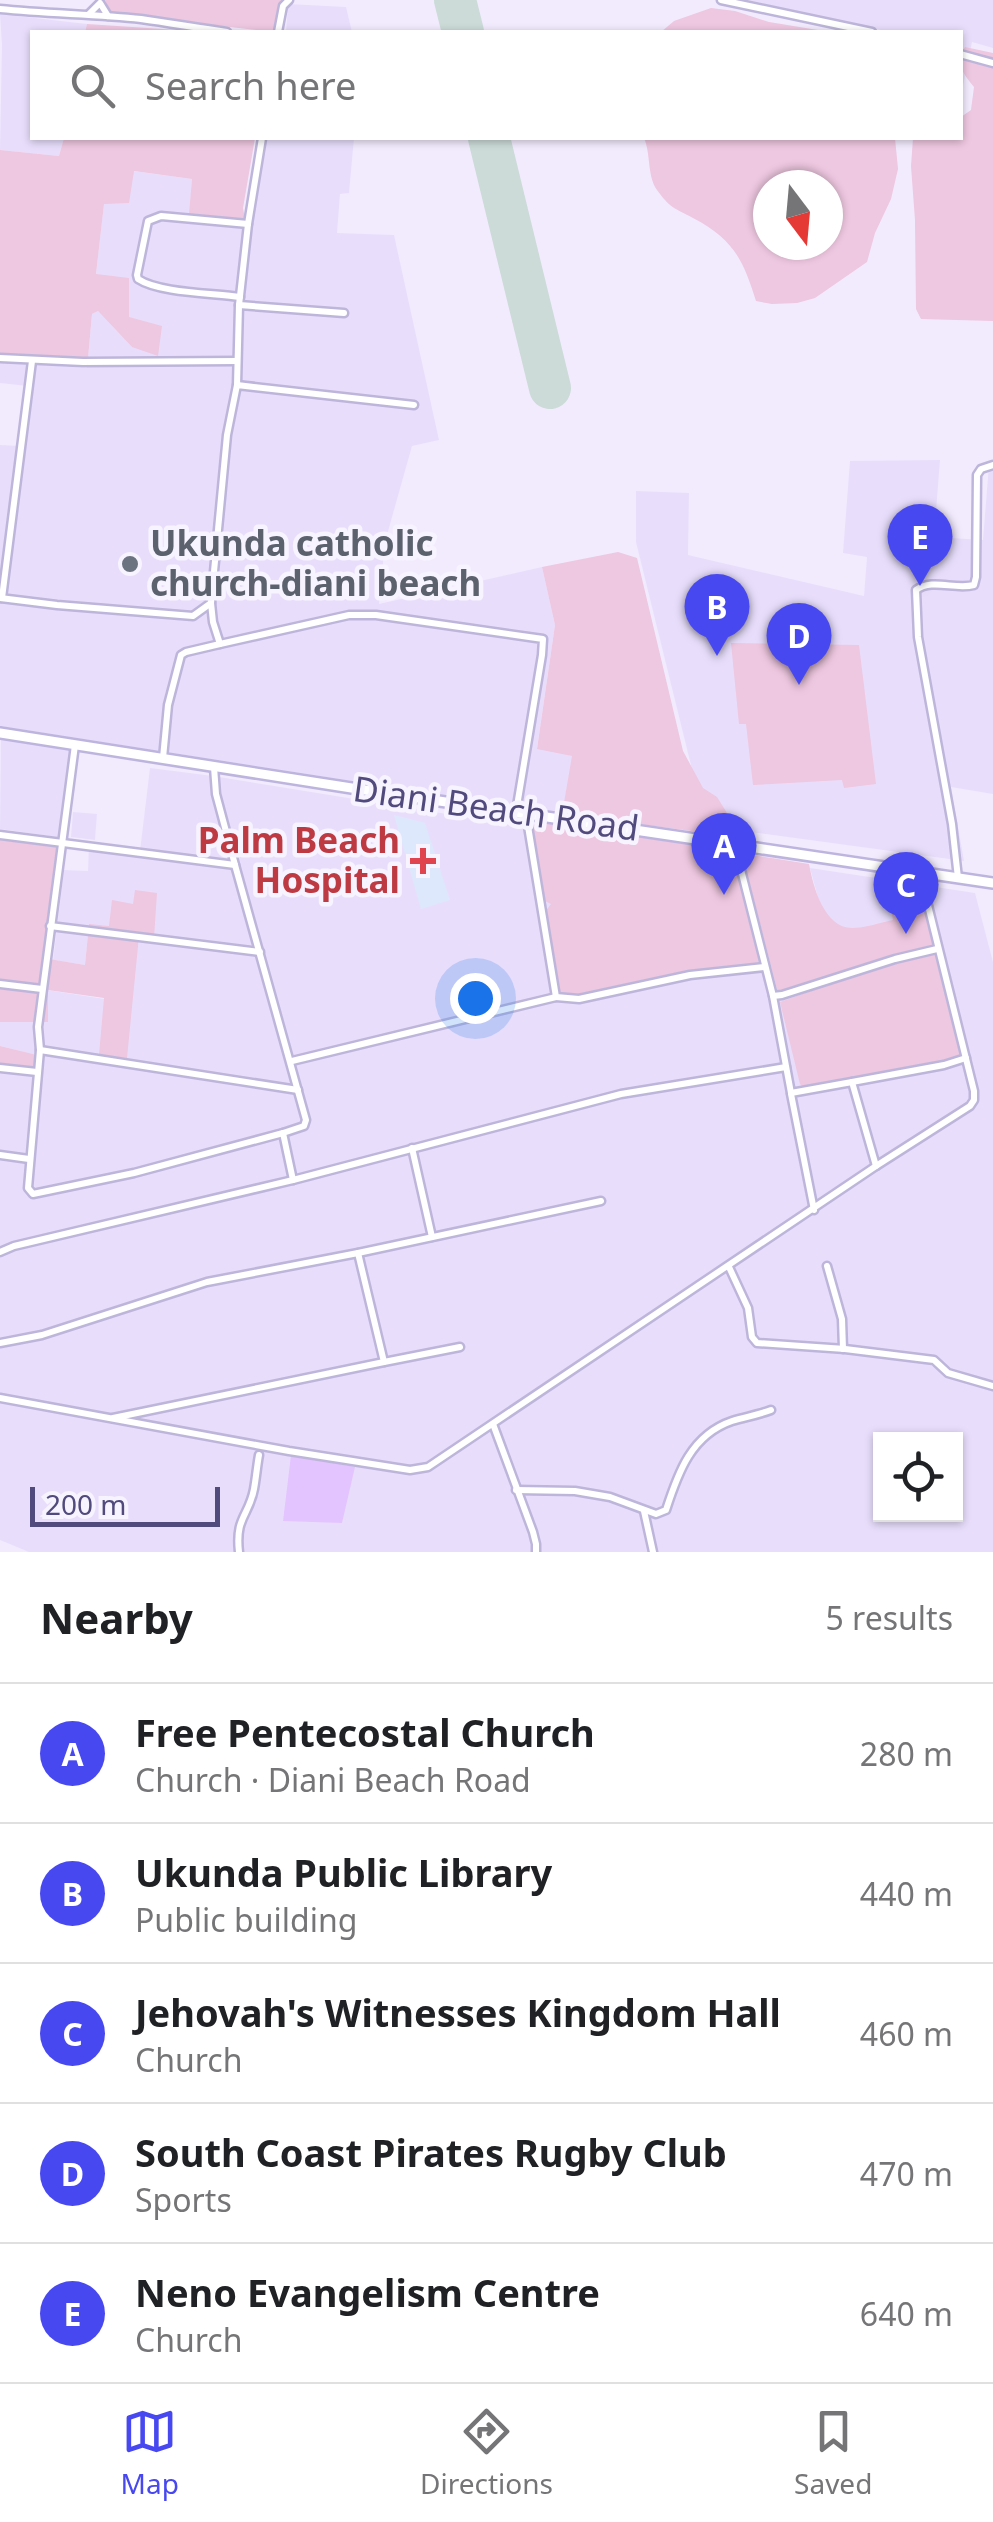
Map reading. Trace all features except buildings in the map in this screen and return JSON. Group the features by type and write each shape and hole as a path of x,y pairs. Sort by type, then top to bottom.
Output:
{"main road":[{"name":"Diani Beach Road","path":"0,733 993,883"}],"street":[{"path":"278,30 283,6 289,0"},
{"path":"721,0 863,30"},
{"path":"88,15 100,2 108,16"},
{"path":"0,9 108,16 212,30"},
{"path":"963,55 993,62"},
{"path":"220,644 211,603 227,435 236,385 248,224 262,140"},
{"path":"248,224 150,218 138,279 145,284 240,301 344,313"},
{"path":"0,358 237,361"},
{"path":"32,361 1,598 194,616 213,622"},
{"path":"236,385 414,405"},
{"path":"958,878 918,637 916,590 922,585 966,587 975,583 977,474 993,465"},
{"path":"194,616 211,603"},
{"path":"163,758 168,705 186,652 349,616 376,615 543,639 521,813 556,998"},
{"path":"75,744 38,1027 40,1050 28,1188 34,1194 284,1134 306,1124 292,1061 234,865 216,794 214,767"},
{"path":"0,836 234,865"},
{"path":"735,845 773,996 814,1210"},
{"path":"0,1398 421,1470 970,1106 974,1095 920,873"},
{"path":"50,926 260,952"},
{"path":"773,996 937,949"},
{"path":"292,1061 556,998 580,999 690,975 765,967"},
{"path":"0,984 42,989"},
{"path":"40,1050 298,1090"},
{"path":"790,1094 966,1058"},
{"path":"0,1068 37,1072"},
{"path":"0,1252 621,1094 786,1068"},
{"path":"852,1082 876,1166"},
{"path":"284,1134 293,1180"},
{"path":"412,1148 432,1237"},
{"path":"0,1155 29,1158"},
{"path":"0,1343 42,1334 207,1282 600,1202"},
{"path":"358,1253 384,1362"},
{"path":"827,1266 842,1319 843,1349"},
{"path":"729,1267 748,1308 752,1337 757,1344 934,1360 948,1373 993,1386"},
{"path":"109,1418 460,1347"},
{"path":"159,1427 159,1415 165,1406"},
{"path":"516,1490 576,1490 610,1497 656,1514 666,1510 688,1454 715,1429 771,1410"},
{"path":"492,1424 536,1540 536,1552"},
{"path":"252,1444 259,1455"},
{"path":"240,1552 239,1523 254,1492 259,1455 265,1446"},
{"path":"644,1510 652,1552"}],"shaded area":[{"path":"105,0 281,0 274,30 110,13"},
{"path":"747,0 993,0 993,48 972,42 963,86 963,30 881,30"},
{"path":"288,4 346,7 352,30 286,30"},
{"path":"711,8 818,30 663,30 674,21"},
{"path":"0,14 87,24 86,30 30,30 30,140 63,140 59,156 0,150"},
{"path":"87,24 178,30 86,30"},
{"path":"965,47 993,53 993,321 921,319 916,309 913,140 963,140 963,116 971,110 974,87 963,70"},
{"path":"63,140 255,140 243,208 245,219 189,214 192,179 134,171 129,203 104,204 96,274 129,278 129,317 162,326 158,356 132,347 98,311 92,314 88,358 0,354 0,150 59,156"},
{"path":"267,140 354,140 349,193 340,194 337,233 394,235 439,440 412,446 385,542 379,604 542,567 555,625 537,748 573,756 562,814 0,726 0,445 19,446 27,386 0,383 0,362 87,368 92,314 98,311 132,347 128,317 96,274 104,203 133,171 192,179 189,223 251,229"},
{"path":"645,140 895,140 898,169 867,262 815,298 797,303 756,301 741,262 727,242 673,207 654,184"},
{"path":"940,460 934,537 983,540 989,465 993,465 993,794 951,787 964,861 706,826 636,542 636,491 689,493 688,555 864,596 867,557 843,553 850,461"},
{"path":"618,552 637,558 683,751 703,788 717,797 727,813 722,835 562,814 572,756 537,749 555,625 542,567"},
{"path":"731,643 859,645 876,784 844,788 842,780 753,785 746,724 739,724"},
{"path":"1,738 70,748 58,837 0,829"},
{"path":"150,768 527,827 543,899 655,849 749,860 825,924 810,868 975,893 993,962 993,1552 29,1552 0,1540 0,1064 33,1067 36,1055 0,1046 0,1022 48,1022 47,990 105,999 134,904 109,926 89,925 85,965 53,960 64,870 88,871 89,845 140,851"},
{"path":"73,812 97,814 95,840 71,837"},
{"name":"Palm Beach Hospital","path":"394,815 425,823 450,900 421,909"},
{"path":"537,822 734,850 761,965 689,972 577,998 558,992 545,912 551,904 543,900 530,829"},
{"path":"0,840 57,846 43,958 85,965 89,924 109,926 112,900 133,904 135,890 157,893 154,938 139,936 127,1058 99,1055 104,998 48,990 48,1022 0,1022"},
{"path":"747,854 809,864 827,914 842,926 852,928 893,920 885,875 922,880 933,946 778,993 744,861"},
{"path":"936,952 962,1056 943,1063 804,1088 800,1084 780,1002 896,961"},
{"path":"0,1046 37,1055 33,1067 0,1064"}],"sand":[{"path":"291,1455 355,1467 342,1523 283,1521"}],"runway":[{"path":"455,0 462,30"},
{"path":"489,140 550,388"}],"place":[{"name":"Ukunda catholic church-diani beach","path":"130,564"},
{"name":"Neno Evangelism Centre","path":"920,586"},
{"name":"Ukunda Public Library","path":"717,656"},
{"name":"South Coast Pirates Rugby Club","path":"799,685"},
{"name":"Palm Beach Hospital","path":"423,861"},
{"name":"Free Pentecostal Church","path":"724,895"},
{"name":"Jehovah's Witnesses Kingdom Hall","path":"906,934"}]}
